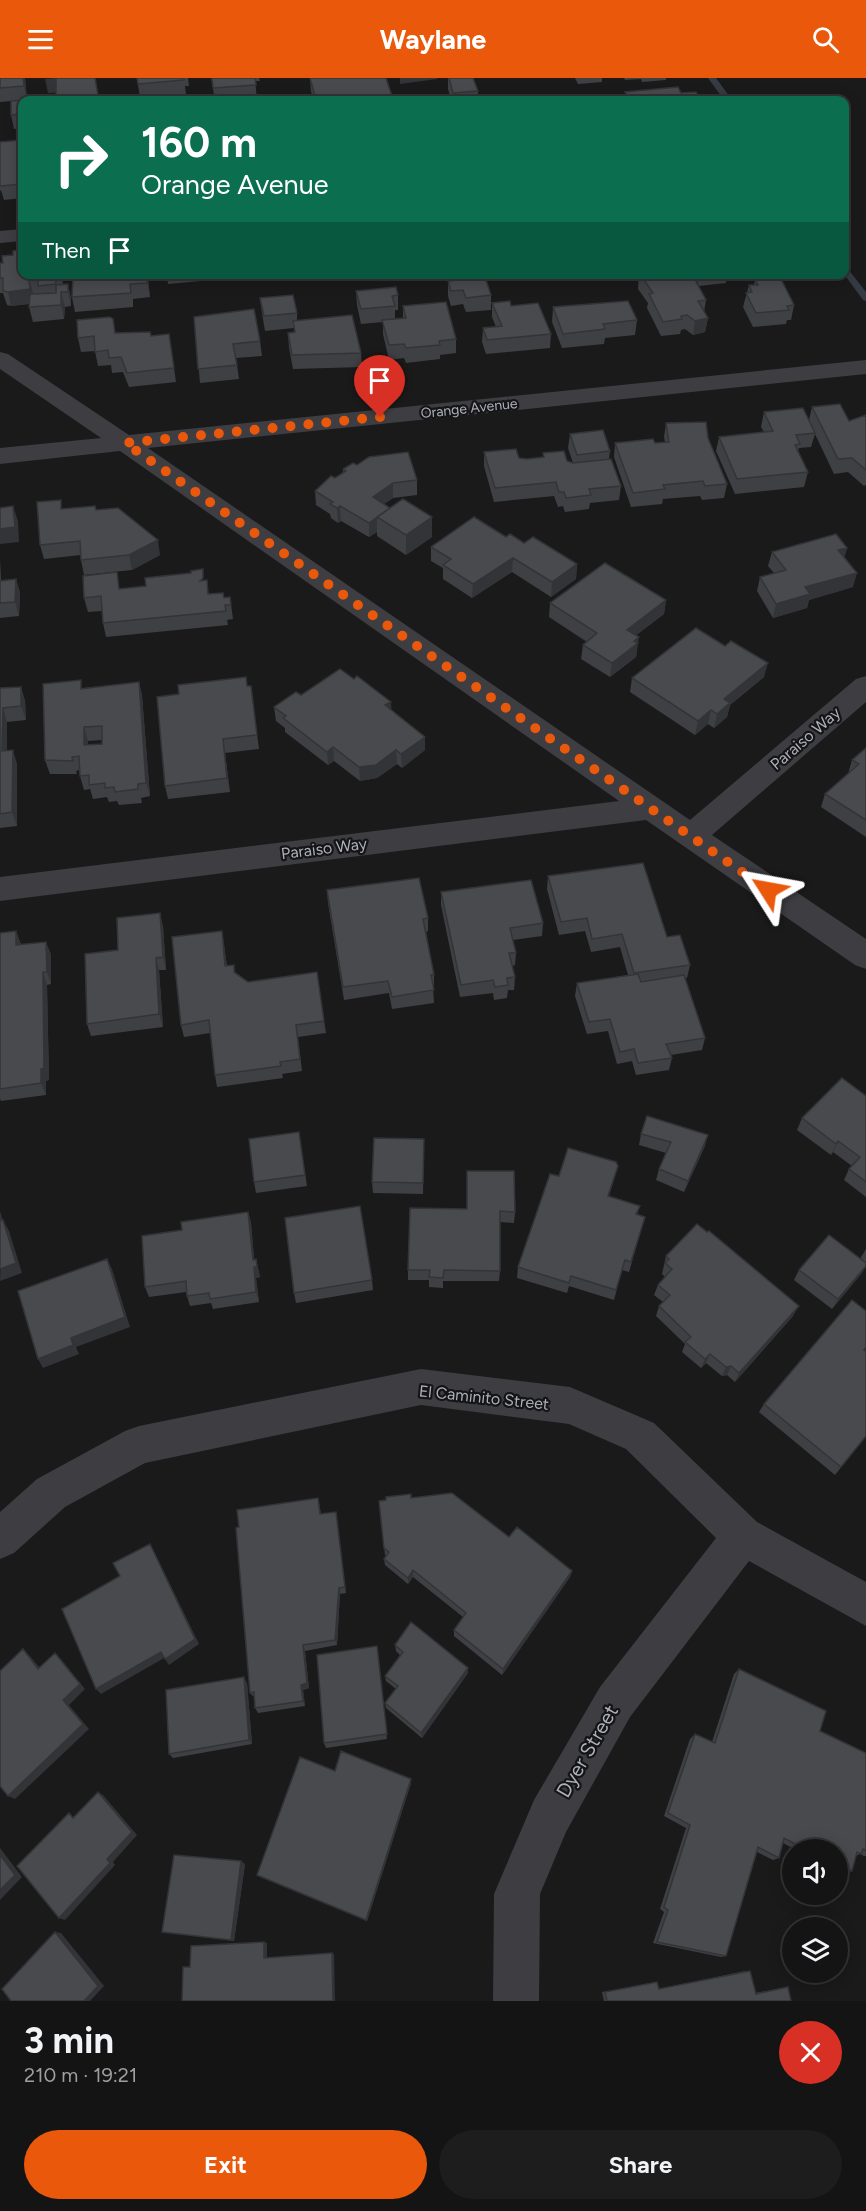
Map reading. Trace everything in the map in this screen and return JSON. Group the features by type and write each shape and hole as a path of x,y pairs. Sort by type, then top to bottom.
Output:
{"street":[{"path":"0,237 18,235"},
{"path":"0,359 125,443 648,809 866,956"},
{"name":"Orange Avenue","path":"0,456 866,367"},
{"name":"Paraiso Way","path":"690,837 866,686"},
{"name":"Paraiso Way","path":"0,888 648,809"},
{"name":"El Caminito Street","path":"0,1539 51,1493 140,1445 421,1387 570,1406 640,1436 743,1536 866,1605"},
{"name":"Dyer Street","path":"516,2001 517,1894 550,1816 615,1702 743,1536"}],"building":[{"path":"0,78 23,78 24,86 0,88"},
{"path":"56,78 95,78 98,95 56,96"},
{"path":"137,78 184,78 184,80 138,84"},
{"path":"212,78 255,78 256,85 213,88"},
{"path":"310,78 386,78 392,96 315,96"},
{"path":"449,78 473,78 478,91 453,93"},
{"path":"678,87 681,93 696,92 698,96 627,96 625,92"},
{"path":"18,100 18,114 11,115 11,101"},
{"path":"18,140 18,184 0,186 0,142"},
{"path":"18,250 18,279 29,279 30,289 3,291 0,263 3,263 2,256 13,255 13,251"},
{"path":"38,279 55,279 56,284 38,286"},
{"path":"73,279 147,279 147,283 130,284 131,293 72,297"},
{"path":"486,279 491,295 466,298 463,290 451,291 448,281"},
{"path":"643,279 695,279 706,300 698,301 708,318 695,321 687,315 681,316 682,319 663,322 649,294 653,293"},
{"path":"755,279 781,279 794,305 787,306 789,310 756,313 746,293 752,292 749,285 758,285"},
{"path":"68,284 68,292 61,292 61,305 29,307 30,294 56,293 56,285"},
{"path":"396,287 398,295 392,296 395,306 361,309 356,291"},
{"path":"293,295 297,313 264,316 260,298"},
{"path":"510,301 511,306 538,303 551,334 487,340 483,328 502,326 492,303"},
{"path":"628,301 637,320 603,324 605,329 563,334 553,307"},
{"path":"446,302 456,339 439,341 440,345 406,348 404,344 389,345 382,320 406,318 403,306"},
{"path":"254,309 260,341 233,344 237,365 198,369 194,317"},
{"path":"352,315 361,353 292,355 288,333 295,332 293,321"},
{"path":"110,317 113,319 115,333 150,332 151,336 169,334 174,368 127,373 121,357 109,358 108,350 95,352 94,336 78,338 77,320"},
{"path":"840,404 849,421 866,415 866,470 852,458 838,459 812,407"},
{"path":"803,408 815,433 796,435 800,444 795,445 808,472 737,479 719,437 773,431 764,412"},
{"path":"706,422 708,438 727,484 705,486 703,481 663,485 665,489 633,493 615,443 653,439 655,443 669,442 666,423"},
{"path":"603,430 610,451 577,455 570,434"},
{"path":"516,449 519,458 527,459 544,457 543,453 564,451 567,461 573,463 611,459 621,486 589,489 591,495 566,498 564,492 559,492 556,482 495,488 484,452"},
{"path":"408,452 417,480 393,483 373,497 390,508 369,523 340,506 337,508 330,504 333,502 315,491 331,476 335,478 353,463 357,465 369,457"},
{"path":"403,499 432,517 406,535 377,517"},
{"path":"61,500 61,509 95,506 96,510 118,508 158,540 129,555 81,560 80,541 40,545 37,502"},
{"path":"13,506 15,527 0,529 0,508"},
{"path":"474,517 506,537 510,534 524,543 533,537 577,564 552,582 513,558 473,584 443,565 451,559 431,547"},
{"path":"836,534 847,548 838,550 857,573 805,587 810,594 776,604 760,577 786,570 772,552"},
{"path":"605,563 666,600 627,630 639,637 634,641 638,643 612,663 583,645 597,633 550,603"},
{"path":"203,569 203,578 200,581 207,580 208,594 223,593 224,598 230,597 231,605 225,605 226,611 103,623 101,596 84,598 83,576 117,572 119,589 146,586 145,578 191,573 191,571"},
{"path":"16,579 15,602 0,603 0,581"},
{"path":"696,628 725,646 731,641 768,663 724,699 730,703 717,714 711,710 698,721 632,678"},
{"path":"340,669 354,679 357,676 391,702 385,705 425,737 401,754 396,750 376,765 359,767 333,747 327,752 283,718 286,716 274,707 296,692 301,695"},
{"path":"246,677 247,686 251,686 257,735 223,739 227,778 165,786 157,697 179,694 178,685"},
{"path":"81,680 81,689 139,682 146,783 138,784 138,789 115,792 114,787 105,788 105,783 89,785 89,775 80,776 79,756 72,757 73,761 45,760 43,684","holes":["102,726 102,744 84,745 84,727"]},
{"path":"21,687 21,706 3,708 2,751 13,750 12,812 0,814 0,688"},
{"path":"866,748 866,820 825,794 859,764 852,760"},
{"path":"643,863 667,937 680,935 690,965 634,973 622,934 592,939 587,918 561,922 548,876"},
{"path":"419,878 428,918 423,919 434,975 431,975 434,990 392,997 388,981 343,987 327,890"},
{"path":"531,880 543,923 510,928 516,953 509,953 515,977 507,978 508,985 495,987 493,980 461,985 441,892"},
{"path":"160,913 163,957 156,958 159,1014 87,1024 85,954 118,950 117,918"},
{"path":"16,931 16,945 46,942 47,972 43,972 44,1068 41,1069 41,1083 0,1089 0,933"},
{"path":"222,931 225,966 234,965 234,972 248,982 317,972 324,1021 296,1025 300,1059 280,1062 281,1066 215,1075 209,1020 181,1025 172,937"},
{"path":"638,974 641,982 684,975 705,1038 666,1044 672,1058 638,1063 634,1049 620,1052 610,1019 589,1022 577,983"},
{"path":"842,1078 866,1096 866,1182 849,1169 860,1157 838,1141 836,1144 802,1118"},
{"path":"647,1116 708,1135 688,1181 659,1169 671,1142 641,1134"},
{"path":"299,1132 305,1175 254,1182 249,1139"},
{"path":"374,1138 424,1139 423,1183 372,1182"},
{"path":"568,1148 616,1162 618,1166 608,1196 640,1206 636,1214 645,1217 631,1262 625,1260 616,1290 571,1276 569,1283 518,1267 550,1174 559,1176"},
{"path":"467,1171 514,1171 515,1212 500,1211 500,1271 444,1270 443,1278 429,1277 430,1270 408,1270 410,1208 467,1209"},
{"path":"360,1206 372,1280 294,1293 285,1218"},
{"path":"248,1212 253,1260 256,1259 257,1267 254,1267 256,1292 210,1299 209,1293 187,1296 186,1281 145,1287 142,1236 182,1230 181,1222"},
{"path":"3,1220 16,1263 0,1269 0,1221"},
{"path":"697,1224 707,1232 709,1231 799,1306 739,1373 731,1366 726,1367 710,1354 705,1359 685,1342 691,1337 659,1306 670,1295 658,1285 672,1269 665,1263 669,1259 666,1256"},
{"path":"829,1235 866,1263 866,1266 838,1299 799,1270"},
{"path":"107,1259 125,1317 71,1338 73,1345 38,1359 18,1291"},
{"path":"852,1300 866,1311 866,1347 864,1350 866,1351 866,1436 841,1467 764,1404"},
{"path":"452,1493 509,1537 517,1527 572,1571 503,1669 454,1630 466,1613 413,1570 408,1578 384,1559 389,1552 384,1548 379,1501 386,1500 386,1497 411,1494 411,1498"},
{"path":"318,1498 320,1514 336,1512 345,1587 339,1588 335,1640 303,1645 307,1683 301,1685 303,1701 255,1708 254,1692 250,1693 236,1528 239,1527 237,1510"},
{"path":"150,1544 195,1639 165,1659 161,1652 96,1689 62,1609 120,1576 113,1563"},
{"path":"411,1622 468,1668 421,1733 385,1703 398,1686 385,1676 403,1652 395,1645"},
{"path":"377,1646 387,1734 324,1743 317,1655"},
{"path":"23,1649 38,1669 55,1653 80,1684 63,1700 83,1724 8,1796 0,1786 0,1671"},
{"path":"739,1669 826,1711 820,1731 866,1753 866,1851 863,1849 861,1854 857,1852 852,1871 848,1869 848,1839 784,1838 779,1858 758,1847 726,1956 657,1942 668,1910 664,1907 690,1825 668,1813 695,1734 715,1743"},
{"path":"244,1677 249,1740 169,1754 166,1690"},
{"path":"341,1751 411,1779 366,1920 257,1875 300,1757 335,1771"},
{"path":"98,1792 132,1832 107,1859 110,1863 59,1918 17,1866 69,1813 73,1818"},
{"path":"0,1855 15,1875 0,1890"},
{"path":"174,1855 241,1861 231,1940 162,1932"},
{"path":"55,1932 98,1986 84,2001 11,2001 2,1989"},
{"path":"264,1942 264,1958 332,1953 333,2001 182,2001 183,1967 190,1967 191,1946"},
{"path":"750,1971 756,1994 788,1987 791,2001 607,2001 605,1992 657,1982 659,1989"}],"waterway":[{"path":"712,78 725,96"},
{"path":"849,274 866,298"}],"route":[{"path":"380,417 125,443 648,809 768,890"}]}
